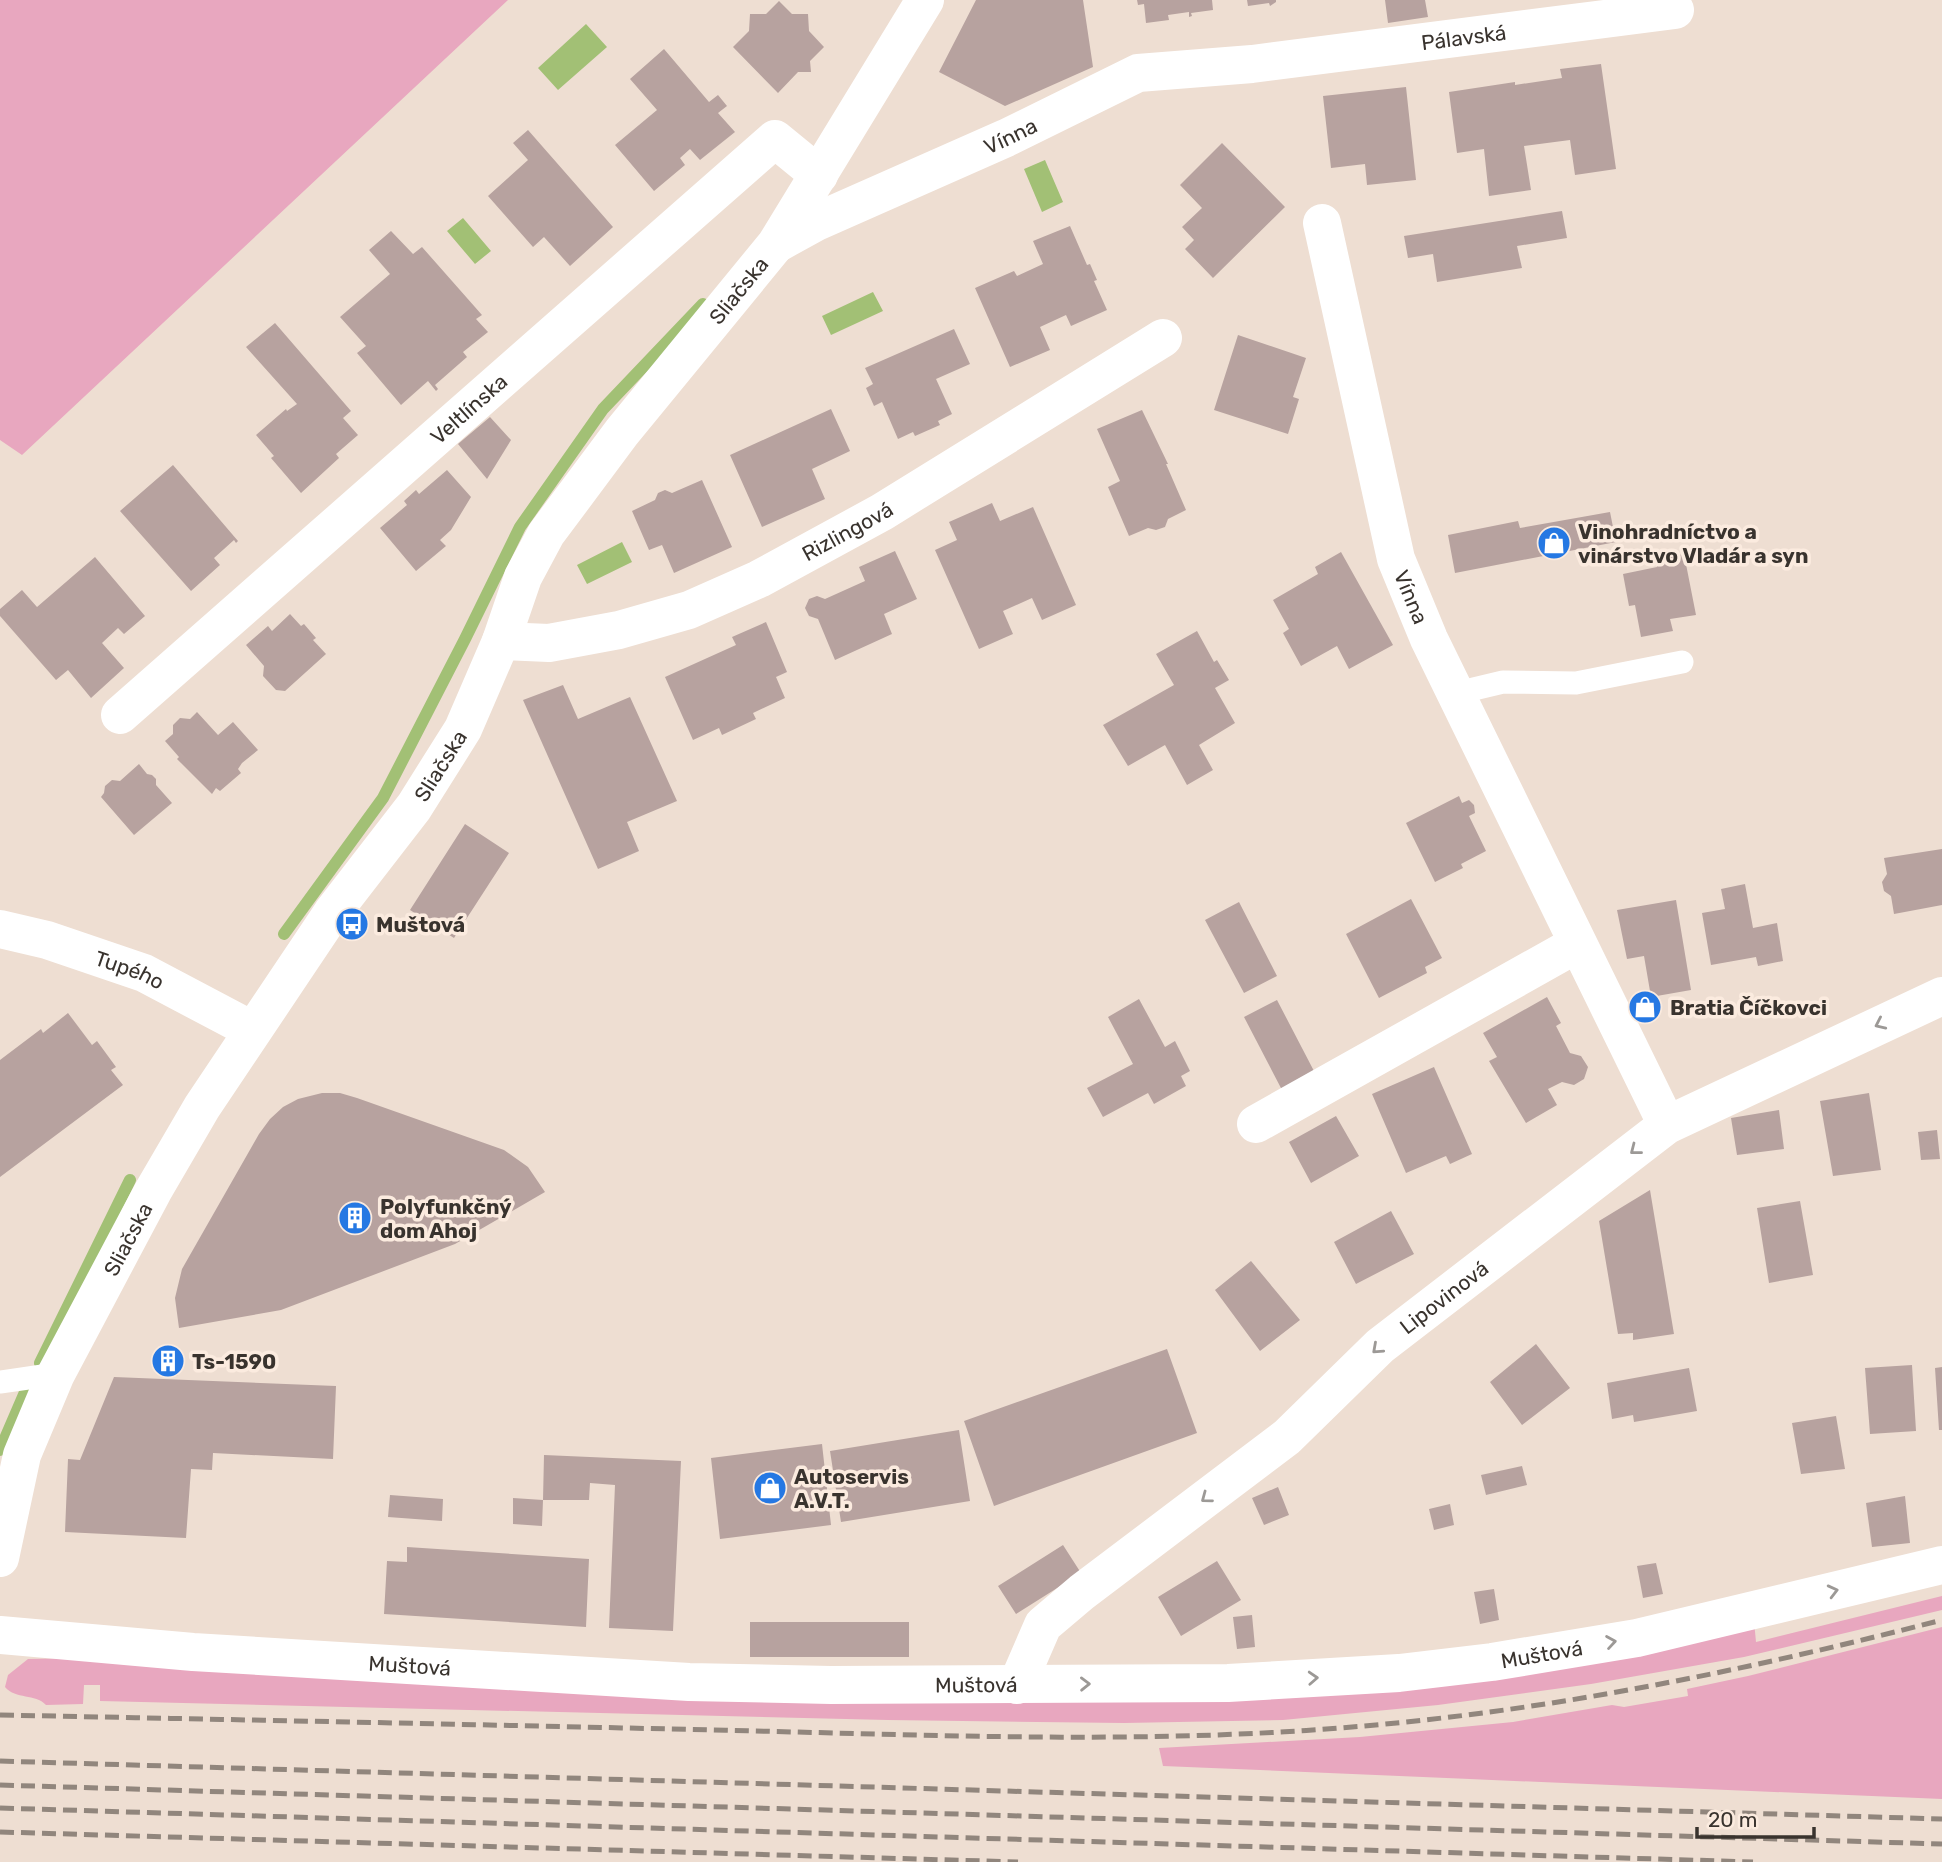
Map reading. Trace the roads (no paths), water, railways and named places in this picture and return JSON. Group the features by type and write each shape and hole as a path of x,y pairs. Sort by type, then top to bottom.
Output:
{"street":[{"name":"Sliačska","path":"0,1558 22,1455 56,1374 153,1191 202,1107 251,1030 332,913 414,807 463,729 501,641 523,577 546,534 622,432 776,244 925,0"},
{"name":"Pálavská","path":"1252,64 1675,10"},
{"name":"Vínna","path":"776,244 816,222 1006,138 1138,73 1252,64"},
{"name":"Veltlínska","path":"120,715 775,139 819,175"},
{"name":"Vínna","path":"1322,223 1396,559 1429,639 1667,1125"},
{"name":"Rizlingová","path":"501,641 549,643 619,630 689,610 759,579 882,512 1163,338"},
{"name":"Tupého","path":"0,929 47,940 144,973 251,1030"},
{"path":"1256,1124 1577,944"},
{"name":"Lipovinová","path":"1017,1685 1042,1625 1287,1437 1380,1346 1667,1125 1942,996"},
{"name":"Muštová","path":"0,1635 194,1652 689,1682 831,1685 1228,1683 1399,1673 1492,1662 1637,1638 1942,1564"}],"lane":[{"path":"1457,693 1503,682 1576,683 1682,662"},
{"path":"0,1382 56,1374"}],"waterway":[{"path":"284,934 383,798 520,527 603,409 703,304"},
{"path":"40,1363 130,1180"},
{"path":"0,1450 26,1390"}],"railway":[{"path":"0,1715 984,1736 1136,1737 1288,1732 1437,1719 1583,1698 1727,1671 1942,1620"},
{"path":"0,1761 1942,1819"},
{"path":"0,1785 1942,1844"},
{"path":"0,1808 1753,1862"},
{"path":"0,1832 1018,1862"}],"place":[{"name":"Vinohradníctvo a vinárstvo Vladár a syn","path":"1554,543"},
{"name":"Muštová","path":"352,924"},
{"name":"Bratia Číčkovci","path":"1645,1007"},
{"name":"Polyfunkčný dom Ahoj","path":"355,1218"},
{"name":"Ts-1590","path":"168,1361"},
{"name":"Autoservis A.V.T.","path":"770,1488"}]}
